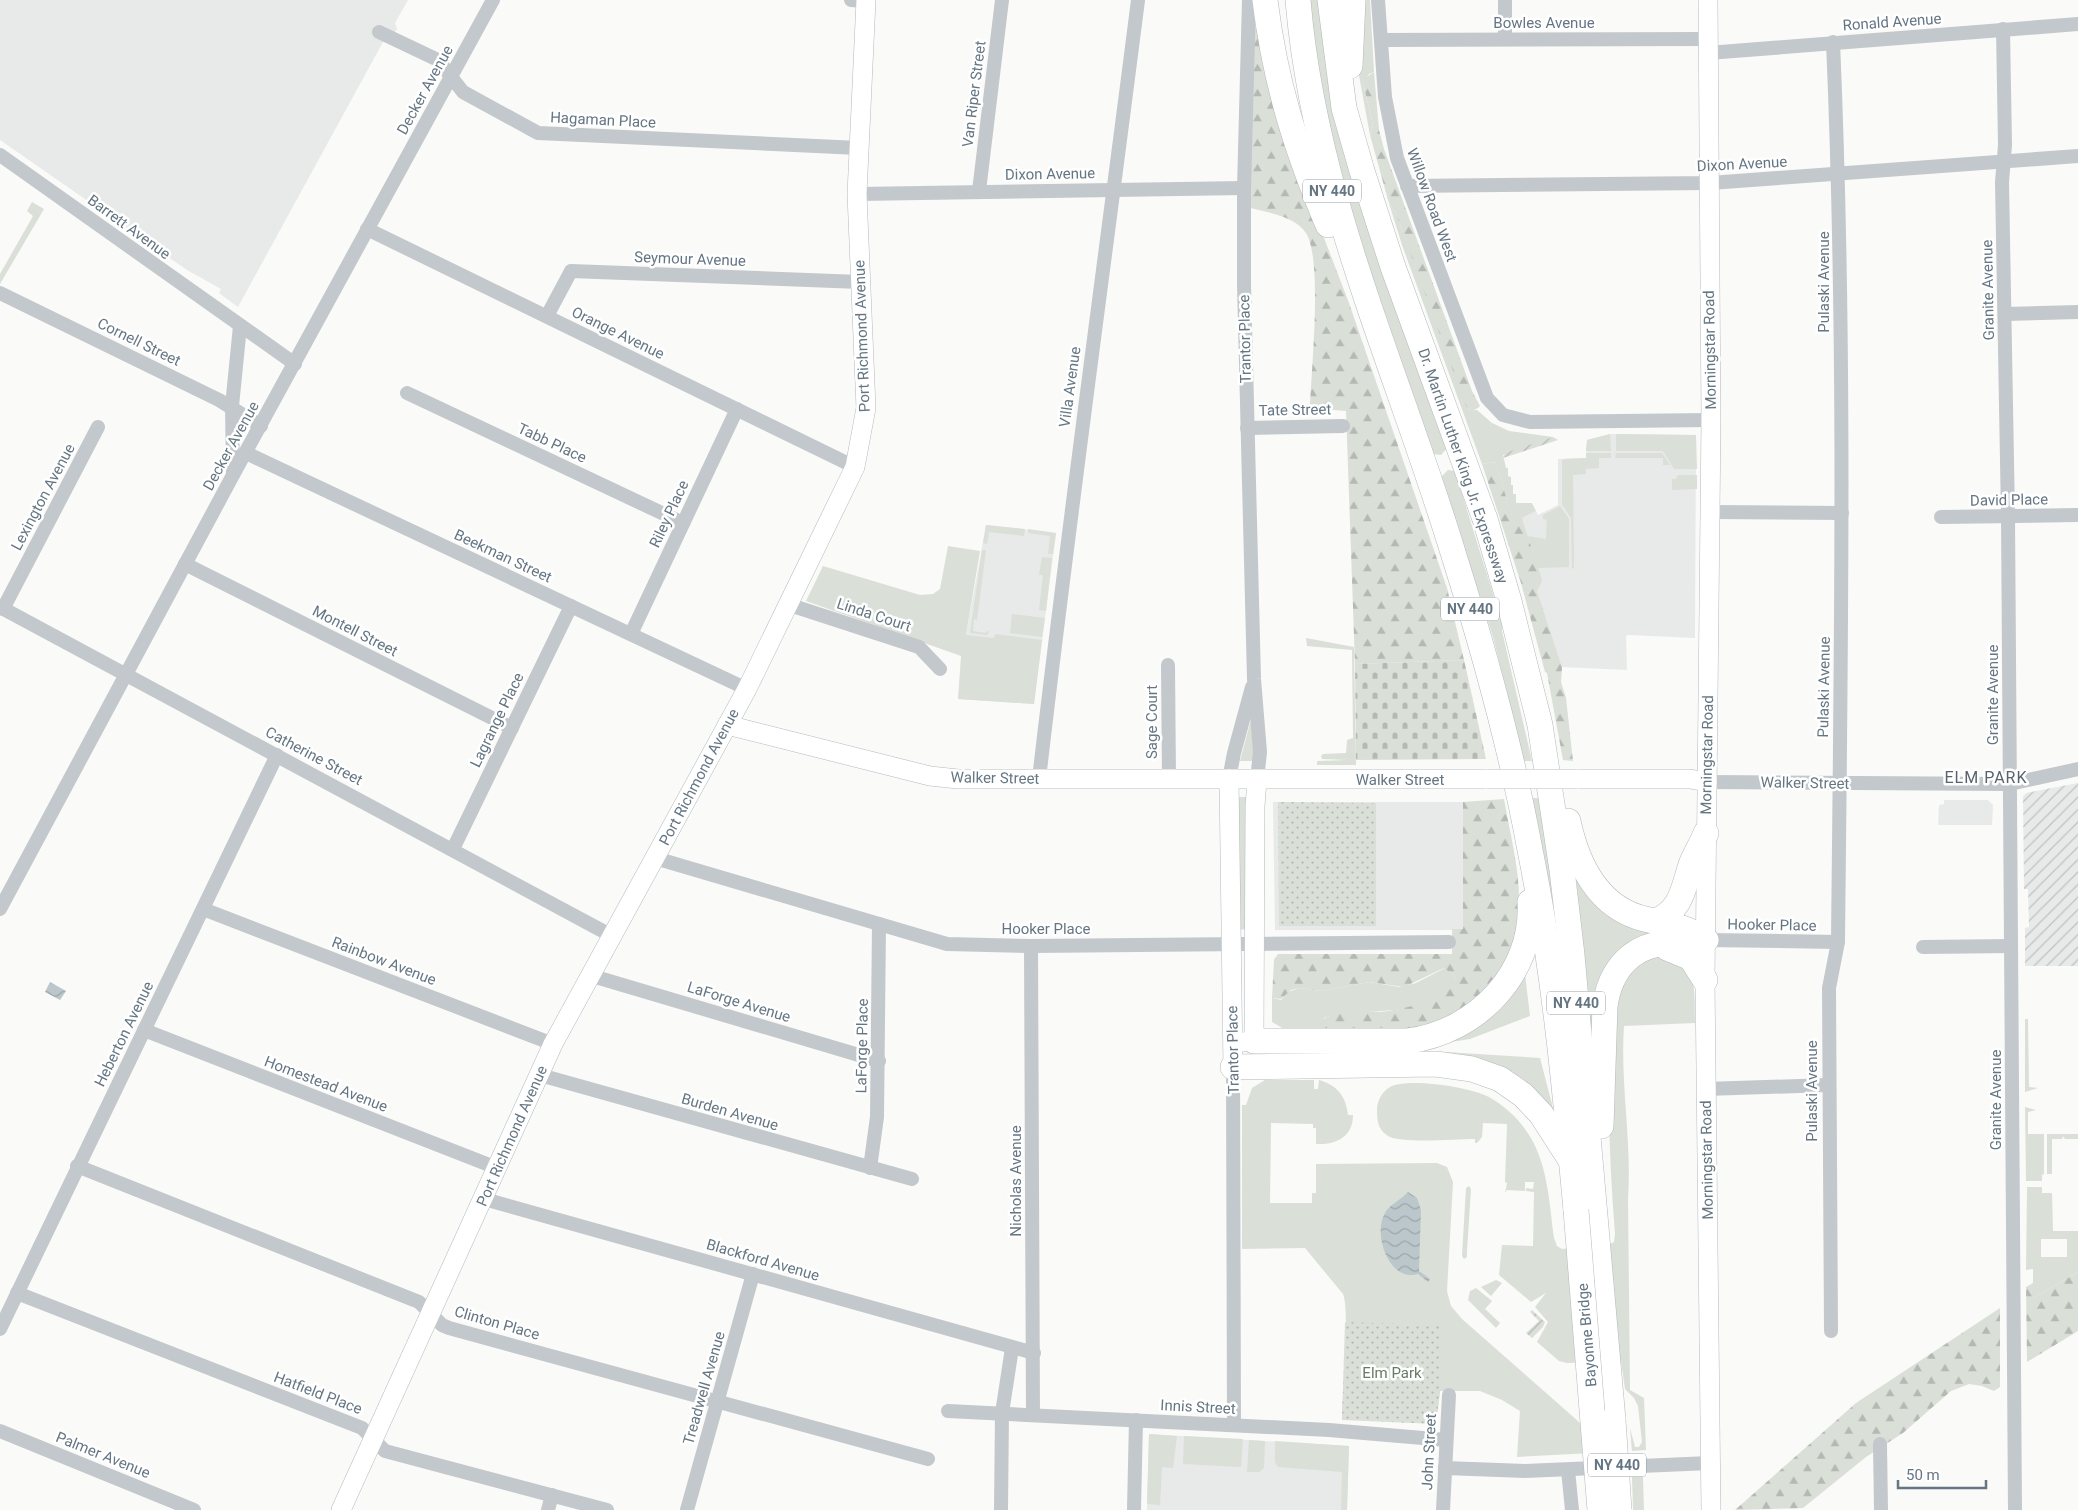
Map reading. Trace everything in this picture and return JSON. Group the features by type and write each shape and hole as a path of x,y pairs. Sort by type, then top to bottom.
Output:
{"highway":[{"path":"1265,0 1278,76 1298,153 1358,302 1392,377"},
{"name":"NY 440","path":"1298,0 1305,66 1321,150 1343,230 1392,377 1444,522 1469,604 1506,744 1530,847 1556,1010 1571,1161"},
{"name":"Dr. Martin Luther King Jr. Expressway","path":"1330,0 1344,108 1362,171 1390,259 1485,519 1512,609 1540,725 1568,912 1585,1209"},
{"path":"1353,0 1349,62 1362,171"},
{"path":"1540,725 1563,799 1574,846 1588,876 1603,895 1632,915 1680,925 1706,940"},
{"path":"1656,921 1667,916 1678,903 1692,863 1706,833"},
{"path":"1243,1042 1408,1040 1441,1033 1476,1014 1491,1002 1509,978 1524,946 1530,914 1526,875 1530,847"},
{"path":"1585,1209 1602,1172 1601,1120 1607,992 1614,974 1633,954 1650,946 1669,943 1696,945 1706,940"},
{"path":"1650,946 1674,949 1687,955 1697,965 1705,980"},
{"path":"1233,1067 1436,1064 1472,1068 1500,1080 1523,1095 1541,1114 1571,1161"},
{"name":"Bayonne Bridge","path":"1571,1161 1585,1209 1620,1510"},
{"name":"Bayonne Bridge","path":"1585,1209 1600,1510"}],"street":[{"name":"Decker Avenue","path":"0,909 184,564 493,0"},
{"name":"Port Richmond Avenue","path":"341,1510 554,1044 747,689 790,605 855,467 866,408 857,194 861,0"},
{"name":"Van Riper Street","path":"979,191 1002,0"},
{"name":"Villa Avenue","path":"1039,779 1085,392 1115,190 1138,0"},
{"name":"Trantor Place","path":"1234,1425 1233,1067 1243,1042 1254,944 1255,806 1260,752 1254,679 1247,428 1244,188 1250,0"},
{"name":"Willow Road West","path":"1378,0 1388,118 1397,158 1482,390 1496,409 1511,418 1530,422 1711,420"},
{"path":"1505,0 1505,39"},
{"name":"Morningstar Road","path":"1708,0 1711,420 1705,980 1712,1510"},
{"name":"Ronald Avenue","path":"1708,46 1833,42 2078,24"},
{"name":"Granite Avenue","path":"2003,30 2004,162 2002,182 2008,516 2015,1510"},
{"name":"Hagaman Place","path":"379,32 438,60 463,92 538,133 859,148"},
{"name":"Bowles Avenue","path":"1381,40 1505,39 1708,46"},
{"name":"Pulaski Avenue","path":"1831,1330 1828,1085 1829,988 1838,942 1842,513 1839,175 1833,42"},
{"name":"Barrett Avenue","path":"0,154 295,364"},
{"name":"Dixon Avenue","path":"1407,186 1710,183 2078,156"},
{"name":"Dixon Avenue","path":"857,194 1244,188"},
{"name":"Orange Avenue","path":"367,229 855,467"},
{"name":"Seymour Avenue","path":"547,316 571,271 860,282"},
{"name":"Cornell Street","path":"0,293 232,406 261,426"},
{"path":"2005,314 2078,312"},
{"path":"233,475 232,406 240,326"},
{"name":"Tabb Place","path":"407,393 683,523"},
{"name":"Riley Place","path":"631,634 737,409"},
{"name":"Tate Street","path":"1247,428 1343,426"},
{"name":"Lexington Avenue","path":"2,608 98,427"},
{"name":"Beekman Street","path":"246,453 747,689"},
{"path":"1710,512 1842,513"},
{"name":"David Place","path":"1941,517 2078,515"},
{"name":"Montell Street","path":"184,564 512,728"},
{"name":"Linda Court","path":"790,605 919,647 940,669"},
{"name":"Lagrange Place","path":"453,849 571,606"},
{"name":"Catherine Street","path":"2,608 612,936"},
{"name":"Sage Court","path":"1168,665 1169,779"},
{"name":"Trantor Place","path":"1243,1042 1230,944 1229,780 1234,753 1254,679"},
{"name":"Walker Street","path":"727,725 930,776 958,779 1690,779 1707,782 2010,784 2078,769"},
{"name":"Heberton Avenue","path":"0,1328 277,755"},
{"name":"Hooker Place","path":"655,858 947,944 1031,946 1449,942"},
{"name":"Rainbow Avenue","path":"203,909 554,1044"},
{"name":"LaForge Place","path":"870,1168 877,1117 879,924"},
{"name":"Hooker Place","path":"1706,940 1838,942"},
{"name":"Nicholas Avenue","path":"1031,946 1034,1415"},
{"path":"1923,947 2011,946"},
{"name":"LaForge Avenue","path":"590,975 878,1061"},
{"name":"Homestead Avenue","path":"144,1030 498,1168"},
{"name":"Burden Avenue","path":"540,1075 912,1179"},
{"path":"1706,1089 1828,1085"},
{"name":"Clinton Place","path":"78,1166 419,1302 442,1325 449,1328 928,1459"},
{"name":"Blackford Avenue","path":"484,1199 1034,1353"},
{"name":"Treadwell Avenue","path":"687,1510 753,1274"},
{"name":"Hatfield Place","path":"17,1293 362,1428 385,1451 607,1510"},
{"path":"1001,1510 1002,1413 1012,1348"},
{"name":"John Street","path":"1443,1510 1449,1395"},
{"name":"Innis Street","path":"948,1411 1234,1425 1446,1440"},
{"path":"1134,1510 1136,1420"},
{"name":"Palmer Avenue","path":"0,1431 194,1510"},
{"path":"1880,1444 1881,1510"},
{"path":"1444,1468 1525,1472 1710,1463"},
{"path":"1568,1470 1572,1510"},
{"path":"548,1510 552,1495"}],"shaded area":[{"path":"0,0 408,0 395,23 397,29 389,41 383,42 238,307 219,293 221,289 187,270 0,140"},
{"path":"1610,434 1696,435 1695,638 1628,635 1626,636 1627,670 1562,667 1515,526 1522,518 1536,511 1538,515 1558,505 1558,459 1586,458 1587,440"},
{"path":"986,525 1056,533 1034,704 958,699 966,635"},
{"path":"2078,783 2078,966 2025,966 2025,928 2029,927 2028,889 2024,889 2023,796 2026,793"},
{"path":"1944,800 1988,800 1993,805 1992,825 1938,825 1939,805 1944,804"},
{"path":"1273,802 1463,802 1463,930 1275,930"},
{"path":"1149,1434 1349,1446 1347,1510 1147,1510"}],"green space":[{"path":"1307,0 1322,0 1326,67 1447,448 1441,455 1433,454 1363,259 1334,162"},
{"path":"1359,0 1370,0 1374,72 1369,74 1363,83 1373,125 1370,135 1358,70"},
{"path":"1256,16 1291,152 1349,303 1447,588 1464,660 1355,664 1346,411 1310,408 1315,317 1314,267 1311,247 1306,233 1295,222 1279,215 1247,207 1250,97"},
{"path":"1374,72 1379,130 1384,149 1472,391 1480,406 1475,410 1471,410 1466,406 1396,214 1388,200 1370,135 1373,125 1363,83 1365,78"},
{"path":"1388,200 1396,214 1469,409 1477,410 1492,423 1509,431 1553,437 1503,455 1506,468 1508,468 1508,476 1511,477 1513,494 1516,494 1516,503 1532,503 1536,511 1522,518 1523,522 1515,526 1495,462 1482,464 1402,245"},
{"path":"32,202 44,209 0,284 0,274 33,216 27,211"},
{"path":"1610,434 1611,451 1586,451 1587,440"},
{"path":"1616,434 1696,435 1697,469 1674,469 1663,451 1616,451"},
{"path":"1553,437 1558,440 1503,458 1505,453"},
{"path":"1586,453 1611,453 1611,458 1599,458 1599,468 1586,469 1586,474 1573,475 1574,569 1572,568 1571,518 1562,504 1562,461 1564,459 1586,458"},
{"path":"1616,453 1662,453 1670,465 1663,465 1663,458 1615,458"},
{"path":"1495,462 1515,525 1523,522 1541,576 1542,581 1537,591 1562,667 1561,682 1566,698 1573,761 1563,760 1547,673 1545,672 1521,583 1482,464"},
{"path":"1448,470 1455,471 1502,623 1502,631 1532,761 1524,761 1493,637 1441,477"},
{"path":"1678,475 1697,475 1697,489 1672,490 1672,479 1676,479"},
{"path":"1560,506 1569,519 1569,567 1538,568 1528,536 1546,539 1547,520 1543,519 1543,515"},
{"path":"986,525 1025,529 1024,536 989,532 987,544 983,543"},
{"path":"1028,529 1056,533 1053,554 1048,554 1050,536 1028,533"},
{"path":"948,546 980,551 966,635 994,638 995,634 1042,640 1034,704 958,699 961,656 806,601 823,566 920,595 933,594 940,589"},
{"path":"982,550 986,550 977,620 974,619 973,631 985,633 990,630 987,635 970,633"},
{"path":"1042,557 1052,558 1046,611 1039,610 1043,575 1039,575"},
{"path":"1012,614 1045,618 1042,637 1010,633"},
{"path":"1306,638 1354,647 1356,765 1317,765 1317,761 1347,760 1322,759 1321,756 1323,754 1346,753 1347,740 1353,738 1352,650 1307,646"},
{"path":"1464,660 1486,759 1356,760 1355,664"},
{"path":"1250,723 1254,761 1240,761"},
{"path":"1236,797 1247,797 1247,929 1237,930"},
{"path":"1531,798 1541,798 1560,934 1556,935"},
{"path":"1504,799 1518,879 1519,905 1516,929 1510,950 1499,970 1486,988 1469,1003 1451,1015 1430,1024 1407,1030 1375,1033 1320,1031 1320,1022 1334,1015 1352,1012 1388,1011 1428,1001 1440,995 1454,982 1454,975 1444,968 1404,987 1369,982 1322,991 1300,988 1291,990 1281,999 1272,998 1274,960 1278,954 1452,954 1452,929 1463,929 1463,802"},
{"path":"1278,802 1376,803 1376,926 1279,926"},
{"path":"1580,877 1668,927 1641,939 1592,1048 1576,878"},
{"path":"1672,952 1688,960 1696,974 1699,999 1699,1008 1697,1009 1695,984 1690,968 1679,957 1670,954 1671,957 1680,961 1686,967 1691,975 1695,1023 1624,1026 1623,1069 1629,1177 1630,1390 1644,1398 1646,1450 1632,1451 1630,1428 1635,1447 1639,1447 1642,1442 1638,1406 1634,1398 1625,1389 1621,1361 1567,1363 1559,1361 1537,1342 1548,1322 1535,1307 1546,1293 1531,1302 1499,1275 1502,1245 1533,1246 1534,1192 1526,1191 1526,1188 1533,1189 1534,1182 1525,1182 1525,1191 1507,1190 1505,1193 1507,1183 1505,1182 1507,1124 1483,1123 1482,1137 1477,1143 1475,1143 1475,1139 1405,1140 1388,1136 1382,1131 1378,1121 1377,1106 1381,1096 1392,1086 1412,1083 1455,1087 1489,1097 1504,1107 1521,1124 1533,1141 1539,1154 1549,1196 1554,1238 1557,1246 1562,1249 1614,1242 1609,1116 1614,1004 1621,983 1638,962 1654,954"},
{"path":"1445,968 1454,975 1454,984 1441,995 1427,1003 1394,1010 1327,1017 1324,1018 1320,1031 1284,1029 1272,1022 1272,998 1281,1000 1288,992 1300,988 1322,991 1369,982 1399,987 1416,983"},
{"path":"1525,974 1530,1016 1470,1039 1439,1044"},
{"path":"2025,1019 2028,1019 2029,1087 2038,1088 2025,1092"},
{"path":"1446,1052 1540,1058 1554,1112 1533,1094 1369,1054"},
{"path":"1265,1080 1314,1080 1314,1089 1318,1089 1319,1080 1325,1082 1340,1092 1348,1115 1353,1115 1347,1134 1336,1141 1323,1144 1316,1144 1316,1128 1313,1128 1313,1124 1271,1123 1270,1203 1312,1203 1312,1193 1316,1193 1316,1164 1437,1163 1447,1167 1453,1182 1447,1291 1451,1306 1462,1319 1579,1422 1583,1427 1591,1453 1517,1457 1520,1411 1502,1400 1480,1391 1440,1391 1436,1424 1428,1403 1342,1420 1346,1335 1343,1294 1305,1248 1242,1249 1242,1105 1246,1105 1252,1088"},
{"path":"2025,1107 2036,1110 2028,1112 2028,1134 2044,1134 2044,1174 2042,1175 2042,1181 2026,1181"},
{"path":"2047,1134 2078,1134 2078,1139 2065,1139 2063,1136 2062,1139 2052,1139 2052,1174 2047,1174"},
{"path":"1469,1186 1471,1189 1467,1257 1464,1259 1462,1256 1466,1188"},
{"path":"2027,1187 2042,1187 2042,1193 2052,1193 2053,1231 2078,1231 2078,1272 2033,1298 2033,1269 2026,1270","holes":["2041,1239 2067,1239 2067,1257 2041,1257"]},
{"path":"2078,1272 2078,1331 2027,1362 2026,1287 2033,1283 2033,1298"},
{"path":"1496,1280 1502,1283 1491,1296 1481,1287"},
{"path":"1476,1288 1492,1301 1485,1309 1500,1323 1496,1328 1468,1300 1470,1291"},
{"path":"2000,1308 2000,1387 1994,1391 1982,1386 1969,1384 1951,1391 1903,1433 1866,1457 1803,1508 1735,1510 1856,1403"},
{"path":"1532,1310 1545,1322 1543,1327 1532,1338 1526,1333 1539,1321 1530,1312"},
{"name":"Elm Park","path":"1345,1322 1439,1325 1440,1391 1436,1424 1342,1420"},
{"path":"1149,1434 1177,1436 1173,1468 1162,1467 1160,1505 1147,1504"},
{"path":"1184,1436 1243,1439 1241,1467 1183,1464"},
{"path":"1249,1440 1265,1441 1264,1468 1259,1472 1247,1472"},
{"path":"1275,1441 1349,1446 1347,1510 1341,1510 1342,1472 1278,1467 1275,1462"},
{"path":"1632,1477 1643,1477 1644,1510 1633,1510"}],"water":[{"path":"50,982 66,991 60,1000 45,992"},
{"path":"1408,1192 1417,1198 1421,1210 1419,1271 1430,1279 1428,1282 1418,1274 1408,1275 1399,1271 1386,1255 1382,1244 1382,1222 1385,1213"}],"district":[{"name":"ELM PARK","path":"1986,777"}]}
